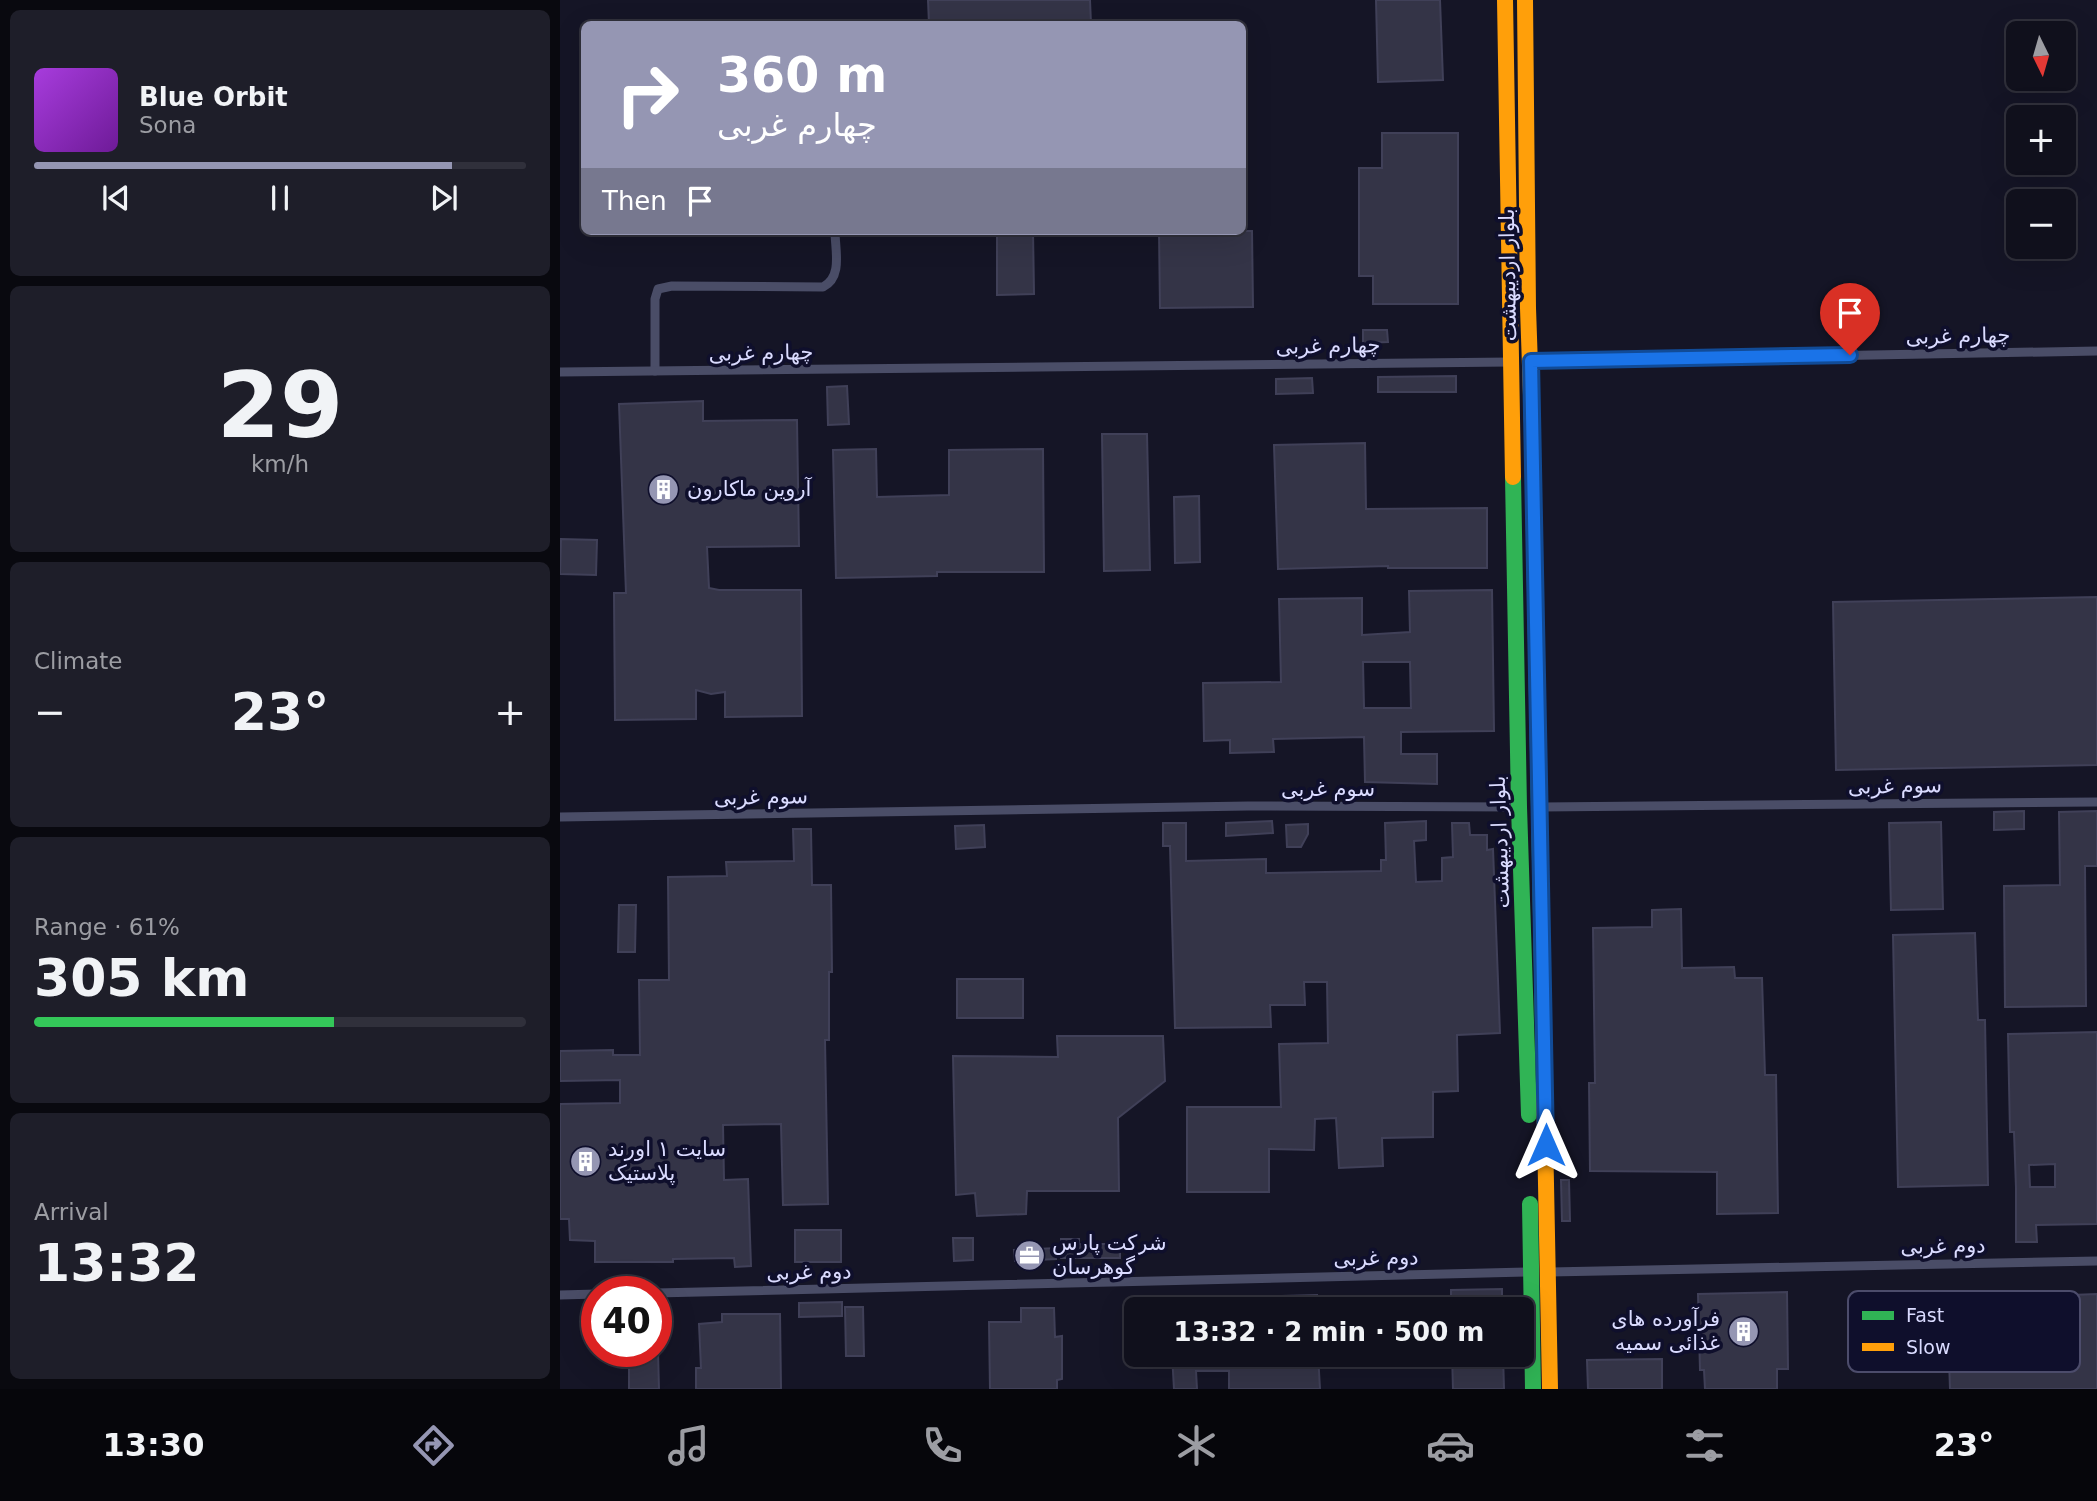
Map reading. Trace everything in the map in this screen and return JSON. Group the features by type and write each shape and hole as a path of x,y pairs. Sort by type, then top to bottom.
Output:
{"street":[{"name":"بلوار اردیبهشت","path":"1505,0 1510,362 1533,1389"},
{"name":"بلوار اردیبهشت","path":"1525,0 1528,308 1539,701 1550,1389"}],"lane":[{"path":"655,371 655,299 658,289 672,286 823,287 831,283 836,274 835,235"},
{"name":"چهارم غربی","path":"560,372 1510,362 2097,351"},
{"name":"سوم غربی","path":"560,817 1248,806 1539,807 2097,802"},
{"name":"دوم غربی","path":"672,1293 2097,1261"},
{"path":"560,1295 581,1294"}],"building":[{"path":"928,0 1090,0 1091,21 929,21"},
{"path":"1376,0 1440,0 1443,80 1378,82"},
{"path":"1382,133 1458,133 1458,304 1373,304 1373,276 1359,276 1359,168 1382,168"},
{"path":"1246,231 1252,231 1253,307 1160,308 1159,235 1246,235"},
{"path":"997,235 1033,235 1034,294 997,295"},
{"path":"1363,330 1387,330 1388,342 1363,343"},
{"path":"1456,376 1456,392 1378,392 1378,377"},
{"path":"1312,378 1313,393 1276,394 1276,379"},
{"path":"847,386 849,424 828,425 827,387"},
{"path":"703,401 703,421 797,420 799,546 707,547 709,588 801,590 802,716 725,717 725,692 711,694 696,690 696,719 615,720 614,593 626,593 619,404"},
{"path":"1102,434 1147,434 1150,570 1104,571"},
{"path":"1365,443 1366,509 1487,508 1487,568 1388,566 1278,569 1274,445"},
{"path":"876,449 877,497 949,495 949,450 1043,449 1044,572 937,572 937,576 836,578 833,450"},
{"path":"1199,496 1200,562 1175,563 1174,497"},
{"path":"561,539 597,540 596,575 560,574"},
{"path":"1492,590 1494,731 1401,732 1401,754 1437,754 1437,784 1365,782 1364,737 1273,739 1274,752 1230,753 1230,740 1204,741 1203,683 1281,682 1279,599 1362,598 1362,635 1410,632 1409,591","holes":["1363,662 1410,662 1411,708 1364,708"]},
{"path":"2097,597 2097,765 1836,770 1833,602"},
{"path":"2024,811 2024,829 1994,830 1994,812"},
{"path":"2097,811 2097,866 2085,866 2086,1006 2005,1007 2004,886 2060,885 2059,812"},
{"path":"1272,821 1273,833 1226,836 1226,823"},
{"path":"1426,821 1426,840 1414,841 1416,882 1442,881 1442,858 1453,857 1452,823 1469,823 1470,835 1487,835 1487,850 1493,849 1500,1033 1457,1035 1458,1091 1433,1092 1433,1137 1382,1138 1383,1166 1339,1168 1336,1118 1315,1119 1314,1150 1269,1149 1269,1192 1187,1192 1187,1107 1281,1107 1279,1044 1328,1043 1327,982 1304,982 1305,1005 1270,1005 1271,1027 1175,1028 1170,846 1163,846 1163,823 1186,823 1186,861 1266,859 1266,873 1381,871 1381,860 1386,860 1385,823"},
{"path":"1941,822 1943,909 1891,910 1889,823"},
{"path":"1308,824 1308,834 1301,847 1287,847 1286,825"},
{"path":"984,825 985,847 956,849 955,826"},
{"path":"793,829 811,829 812,885 831,885 832,972 829,972 829,1040 825,1040 828,1204 783,1205 781,1124 723,1125 724,1180 748,1179 751,1266 735,1267 734,1258 673,1259 673,1262 595,1262 595,1241 570,1240 569,1219 560,1219 560,1104 620,1103 620,1080 560,1081 560,1051 613,1050 613,1055 640,1055 639,980 669,980 668,877 727,876 726,862 794,861"},
{"path":"619,905 636,905 635,952 618,952"},
{"path":"1681,909 1682,968 1734,967 1735,978 1762,978 1765,1075 1776,1075 1778,1213 1717,1214 1717,1172 1590,1171 1589,1083 1595,1083 1593,928 1652,927 1652,910"},
{"path":"1975,933 1978,1020 1985,1020 1988,1185 1898,1187 1893,935"},
{"path":"957,979 1023,979 1023,1018 957,1018"},
{"path":"2097,1032 2097,1224 2036,1225 2037,1242 2016,1242 2014,1132 2010,1132 2008,1034","holes":["2055,1164 2055,1187 2030,1187 2029,1165"]},
{"path":"1057,1036 1163,1036 1165,1081 1118,1118 1119,1191 1027,1191 1026,1214 977,1216 975,1193 956,1195 953,1056 1058,1057"},
{"path":"1561,1180 1569,1180 1570,1221 1562,1221"},
{"path":"795,1230 841,1230 841,1262 795,1262"},
{"path":"953,1238 973,1238 973,1260 954,1261"},
{"path":"1061,1239 1079,1239 1079,1244 1120,1244 1120,1258 1061,1258"},
{"path":"1056,1248 1056,1259 1015,1261 1014,1250"},
{"path":"1502,1289 1502,1297 1451,1297 1451,1290"},
{"name":"فرآورده های غذائی سمیه","path":"1787,1292 1788,1369 1777,1369 1777,1389 1705,1389 1704,1370 1700,1370 1698,1294"},
{"path":"2097,1294 2097,1389 1950,1389 1949,1372 2080,1372 2080,1295"},
{"path":"1317,1295 1317,1297 1282,1297"},
{"path":"842,1302 842,1316 799,1317 799,1303"},
{"path":"845,1307 863,1307 864,1356 846,1356"},
{"path":"1021,1308 1054,1308 1055,1337 1062,1336 1062,1379 1057,1380 1057,1389 990,1389 989,1322 1021,1322"},
{"path":"722,1314 780,1314 781,1389 696,1389 696,1368 701,1368 699,1324 722,1322"},
{"name":"فرآورده های غذائی سمیه","path":"1662,1359 1662,1389 1588,1389 1587,1360"},
{"path":"629,1367 658,1367 659,1389 629,1389"},
{"path":"1173,1367 1319,1367 1320,1389 1229,1389 1229,1371 1196,1371 1197,1389 1174,1389"},
{"path":"1452,1367 1503,1367 1504,1389 1453,1389"}],"traffic: fast":[{"path":"1532,424 1544,1081"},
{"path":"1513,477 1519,807 1529,1115"},
{"path":"1530,1204 1533,1389"}],"traffic: slow":[{"path":"1505,0 1513,477"},
{"path":"1525,0 1532,424"},
{"path":"1544,1081 1550,1389"}],"place":[{"name":"آروین ماکارون","path":"664,489"},
{"name":"سایت ۱ اورند پلاستیک","path":"585,1161"},
{"name":"شرکت پارس گوهرسان","path":"1029,1255"},
{"name":"فرآورده های غذائی سمیه","path":"1743,1331"}],"route":[{"path":"1546,1145 1531,361 1850,355"}]}
